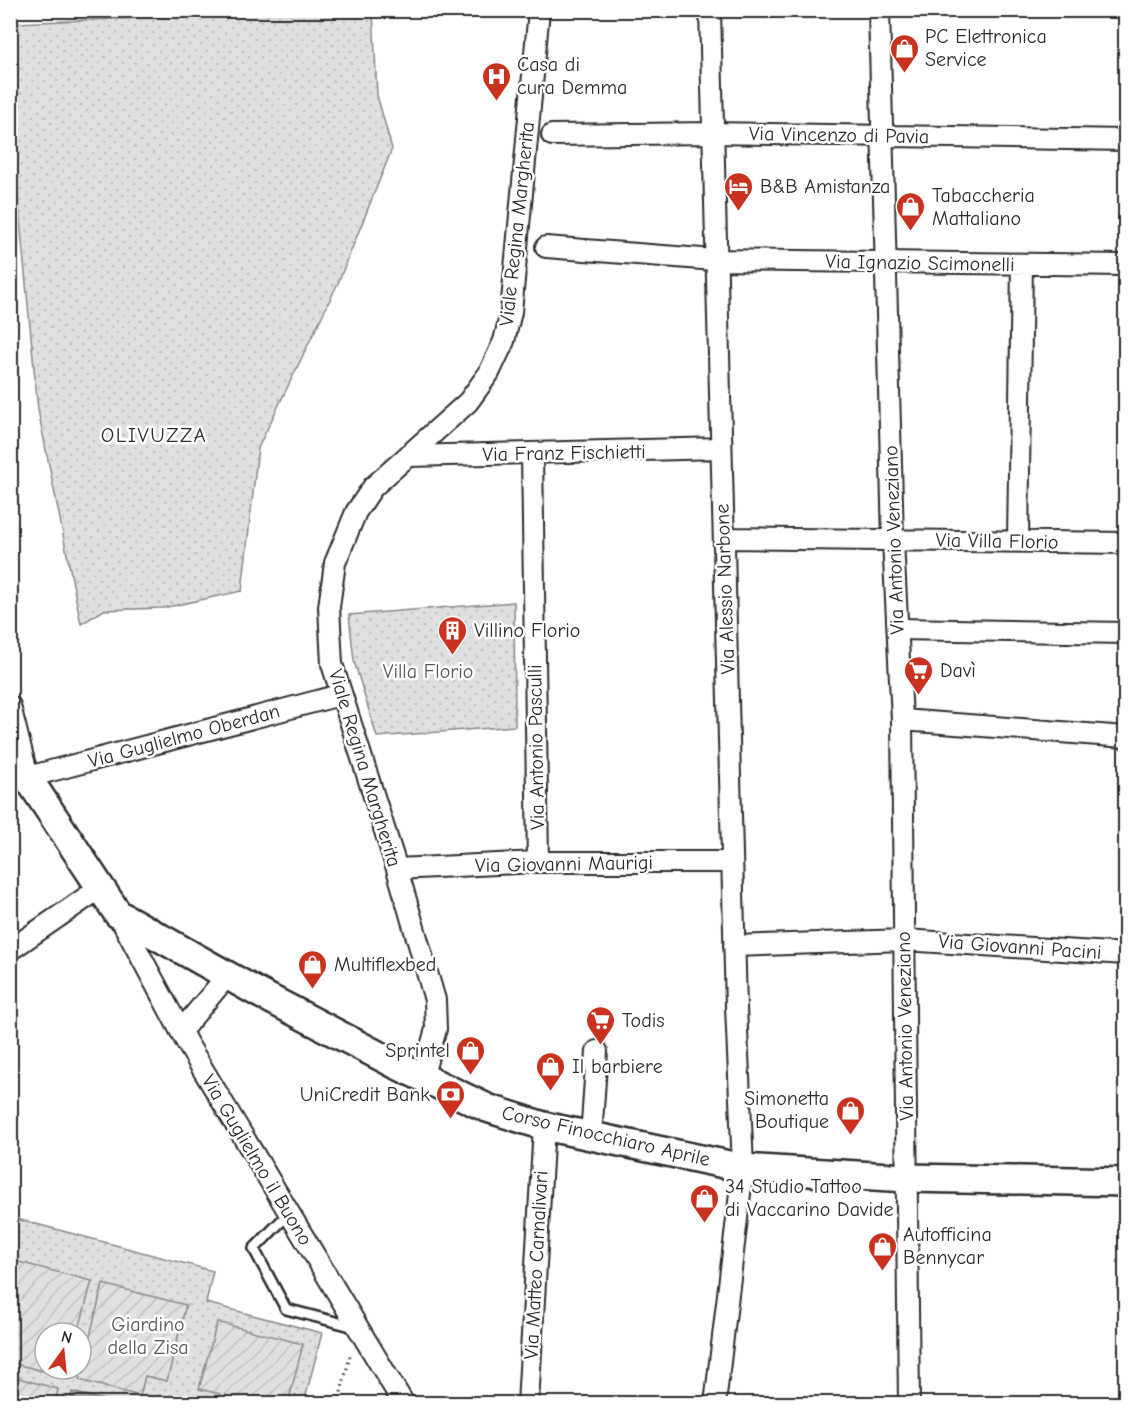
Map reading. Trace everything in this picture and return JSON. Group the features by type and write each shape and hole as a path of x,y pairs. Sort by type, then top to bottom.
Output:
{"street":[{"name":"Viale Regina Margherita","path":"422,1078 436,1029 435,1000 397,869 340,695 332,664 329,607 335,563 356,512 373,488 468,402 489,373 504,341 511,312 539,10"},
{"name":"Via Alessio Narbone","path":"710,10 734,945 743,1167 715,1404"},
{"name":"Via Antonio Veneziano","path":"879,10 893,540 902,720 909,1404"},
{"name":"Via Vincenzo di Pavia","path":"552,135 712,133 1125,140"},
{"name":"Via Ignazio Scimonelli","path":"546,247 716,260 1125,265"},
{"path":"1018,541 1022,264"},
{"name":"Via Franz Fischietti","path":"409,456 720,448"},
{"name":"Via Antonio Pasculli","path":"532,453 538,862"},
{"name":"Via Villa Florio","path":"724,538 1125,543"},
{"path":"898,629 1125,633"},
{"name":"Via Guglielmo Oberdan","path":"28,777 340,695"},
{"path":"10,706 28,777"},
{"path":"902,720 1125,736"},
{"name":"Corso Finocchiaro Aprile","path":"10,751 118,914 227,976 422,1078 488,1108 544,1126 591,1137 743,1167 907,1178 1125,1182"},
{"name":"Via Giovanni Maurigi","path":"397,869 538,862 732,862"},
{"path":"10,951 100,888"},
{"name":"Via Guglielmo il Buono","path":"118,914 181,1031 404,1404"},
{"name":"Via Giovanni Pacini","path":"734,945 904,940 1125,954"},
{"path":"181,1031 227,976"},
{"path":"591,1137 597,1051"},
{"name":"Via Matteo Carnalivari","path":"528,1404 544,1126"}],"lane":[{"path":"289,1214 254,1249 286,1309 358,1327"}],"path":[{"path":"338,1404 358,1327"}],"green space":[{"path":"308,11 373,11 377,95 392,149 338,283 258,448 242,591 163,608 104,610 81,624 38,410 14,158 16,23"},
{"name":"Villa Florio","path":"514,602 515,726 377,737 354,661 349,615"},
{"name":"Giardino della Zisa","path":"10,1217 213,1271 206,1303 322,1333 304,1403 28,1404 11,1399"},
{"path":"11,1260 92,1281 81,1321 33,1321 33,1368 11,1363"},
{"path":"103,1284 186,1305 167,1381 145,1376 140,1396 83,1381 93,1381 93,1324"},
{"path":"217,1322 303,1344 288,1403 217,1403 220,1394 199,1389"},
{"path":"11,1376 58,1389 55,1403 11,1392"}],"shaded area":[{"path":"72,1392 116,1403 69,1403"}],"place":[{"name":"PC Elettronica Service","path":"904,74"},
{"name":"Casa di cura Demma","path":"496,102"},
{"name":"B&B Amistanza","path":"739,212"},
{"name":"Tabaccheria Mattaliano","path":"911,232"},
{"name":"Villino Florio","path":"453,656"},
{"name":"Davì","path":"919,696"},
{"name":"Multiflexbed","path":"313,990"},
{"name":"Todis","path":"601,1046"},
{"name":"Sprintel","path":"471,1076"},
{"name":"Il barbiere","path":"551,1092"},
{"name":"UniCredit Bank","path":"451,1120"},
{"name":"Simonetta Boutique","path":"850,1136"},
{"name":"34 Studio Tattoo di Vaccarino Davide","path":"704,1224"},
{"name":"Autofficina Bennycar","path":"882,1272"}],"district":[{"name":"OLIVUZZA","path":"154,435"}]}
